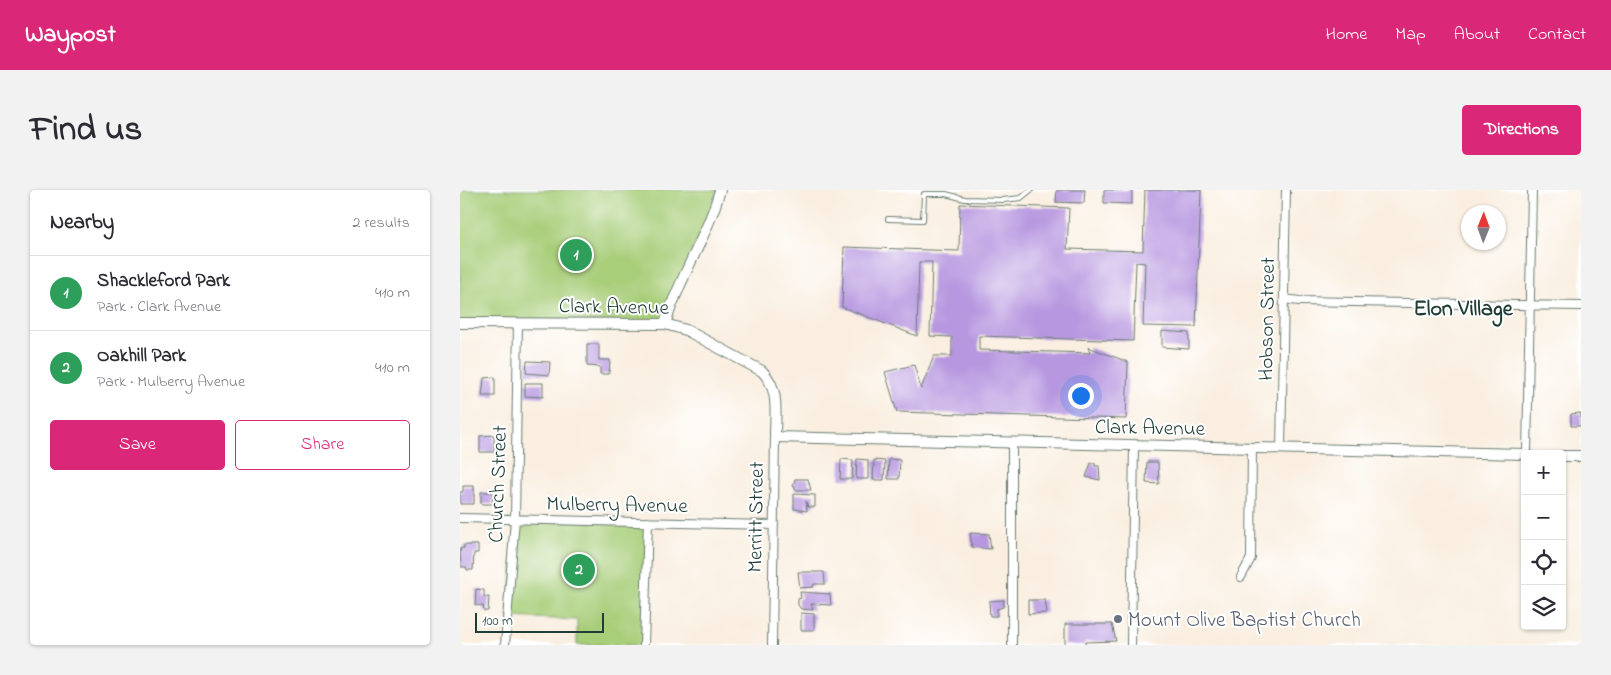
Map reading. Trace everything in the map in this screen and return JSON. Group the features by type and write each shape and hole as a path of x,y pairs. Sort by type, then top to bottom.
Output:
{"street":[{"path":"665,324 669,310 705,231 720,190"},
{"name":"Hobson Street","path":"1281,449 1286,190"},
{"path":"1526,450 1532,190"},
{"path":"1284,299 1299,301 1581,306"},
{"name":"Clark Avenue","path":"460,323 665,324 686,330 762,371 770,379 774,390"},
{"name":"Church Street","path":"505,645 515,519 518,324"},
{"name":"Merritt Street","path":"772,645 774,390"},
{"name":"Clark Avenue","path":"775,437 1521,454"},
{"path":"1012,443 1012,645"},
{"path":"1131,645 1134,446"},
{"path":"1242,577 1251,558 1252,448"},
{"path":"1566,456 1581,456"},
{"name":"Mulberry Avenue","path":"460,518 774,525"},
{"path":"644,645 648,522"}],"lane":[{"path":"888,219 923,220 924,194 946,194 965,199 1004,200 1022,198 1031,190"}],"green space":[{"path":"460,190 718,190 664,322 460,321"},
{"path":"516,520 647,523 643,645 577,645 577,620 508,617"}],"building":[{"path":"1057,190 1085,190 1084,203 1056,202"},
{"path":"1104,190 1132,190 1132,204 1104,203"},
{"path":"1145,190 1201,190 1196,327 1143,326 1145,263 1136,262 1133,341 979,336 979,350 1090,353 1088,347 1128,362 1126,419 897,412 885,372 914,365 921,389 934,356 952,356 952,337 930,336 932,262 919,262 917,336 842,307 844,247 959,251 960,204 1069,208 1067,249 1143,251"},
{"path":"1162,331 1189,333 1189,349 1162,347"},
{"path":"587,344 599,344 599,360 610,360 609,374 600,374 600,367 587,366"},
{"path":"527,361 550,362 549,375 526,373"},
{"path":"495,377 495,396 482,396 484,378"},
{"path":"525,383 543,383 543,397 525,396"},
{"path":"1581,413 1581,426 1571,426 1571,414"},
{"path":"494,435 494,452 480,452 480,436"},
{"path":"841,459 853,460 852,479 840,479"},
{"path":"857,459 868,460 868,479 856,479"},
{"path":"889,459 900,460 899,479 888,479"},
{"path":"874,460 885,461 884,480 873,480"},
{"path":"1147,462 1158,462 1159,484 1146,483"},
{"path":"1091,463 1099,466 1100,480 1086,477"},
{"path":"795,479 808,479 811,490 795,490 793,486"},
{"path":"463,486 474,486 474,504 460,504 460,492 463,492"},
{"path":"481,492 492,492 493,504 481,504"},
{"path":"794,494 815,495 815,507 808,507 806,501 807,511 794,509"},
{"path":"970,533 989,534 991,549 972,547"},
{"path":"464,545 478,545 478,553 474,553 473,570 461,567 460,551 461,548 464,548"},
{"path":"798,572 824,572 825,584 814,584 813,587 800,588"},
{"path":"476,589 484,590 484,597 489,597 488,611 484,611 483,606 475,605"},
{"path":"800,592 830,594 831,605 811,604 813,610 801,609 798,605 798,599 801,598"},
{"path":"1004,600 1003,607 997,609 997,616 990,616 989,601"},
{"path":"1028,600 1045,600 1047,613 1028,614"},
{"path":"801,613 814,614 814,630 801,630"},
{"path":"1065,624 1112,624 1116,641 1085,642 1085,645 1065,645"}],"place":[{"name":"Shackleford Park","path":"576,255"},
{"name":"Oakhill Park","path":"579,570"},
{"name":"Mount Olive Baptist Church","path":"1118,619"}],"district":[{"name":"Elon Village","path":"1463,307"}]}
